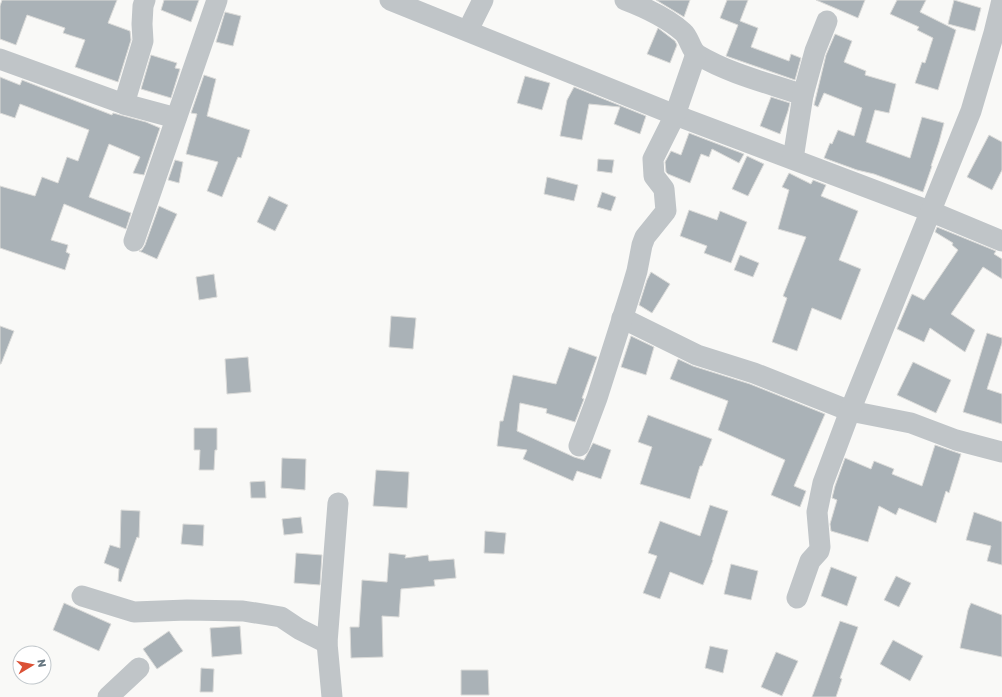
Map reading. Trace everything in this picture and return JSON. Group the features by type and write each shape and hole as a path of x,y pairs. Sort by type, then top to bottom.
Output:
{"street":[{"path":"124,104 143,41 142,24 143,6 145,0"},
{"path":"134,240 217,0"},
{"path":"390,0 468,30 674,115 932,212 1002,241"},
{"path":"468,30 483,0"},
{"path":"625,0 662,16 684,33 696,54 728,70 803,95"},
{"path":"798,598 810,561 819,551 820,547 817,512 823,483 850,411 932,212 971,111 1002,0"},
{"path":"793,159 803,95 815,51 827,21"},
{"path":"579,446 597,398 637,271 642,245 645,237 666,211 664,190 654,176 653,159 674,115 696,54"},
{"path":"0,59 124,104 176,118"},
{"path":"622,318 697,354 754,373 850,411 911,424 956,440 1002,452"},
{"path":"332,697 327,643 338,503"},
{"path":"82,596 134,612 187,610 243,611 281,617 298,629 327,643"},
{"path":"108,697 139,668"}],"building":[{"path":"2,0 117,0 108,23 130,31 131,40 118,82 75,67 85,40 63,33 65,28 27,15 16,45 0,39 0,6"},
{"path":"164,0 199,0 191,22 161,10"},
{"path":"656,0 690,0 684,17"},
{"path":"727,0 748,0 740,21 758,28 751,47 789,61 791,54 801,58 795,80 726,56 738,25 720,18"},
{"path":"816,0 865,0 858,18"},
{"path":"897,0 926,0 920,12 956,30 938,90 915,83 922,62 925,63 933,38 917,30 919,27 890,14"},
{"path":"954,0 981,8 975,31 948,24"},
{"path":"225,12 241,16 233,46 216,42"},
{"path":"658,28 675,41 677,45 670,63 647,54"},
{"path":"835,34 852,41 844,62 866,71 865,75 896,84 889,113 875,110 866,142 910,158 922,117 944,123 923,192 824,158 830,143 832,144 838,130 854,136 862,108 824,93 818,107 814,105 826,55"},
{"path":"151,55 177,63 175,68 180,69 171,98 141,89"},
{"path":"204,75 216,79 207,116 250,130 241,158 238,157 222,197 207,191 218,162 186,154 197,114 191,113"},
{"path":"525,76 550,83 542,110 517,103"},
{"path":"0,77 20,85 22,80 112,115 113,113 146,122 160,128 144,175 133,173 140,157 109,144 89,197 131,213 126,229 64,204 51,240 68,245 66,252 70,254 65,270 0,248 0,186 35,196 42,177 58,183 67,157 78,161 89,130 20,104 15,118 0,113"},
{"path":"574,87 646,116 640,134 614,124 620,107 589,104 582,140 560,136 567,100"},
{"path":"771,97 790,103 780,134 760,126"},
{"path":"689,133 744,154 739,163 712,149 709,157 701,154 690,183 668,174 666,172 665,162 671,151 681,155"},
{"path":"989,135 1002,142 1002,170 992,190 967,177"},
{"path":"747,156 764,164 748,196 732,189"},
{"path":"598,159 614,160 612,173 597,171"},
{"path":"175,160 183,162 179,183 168,180"},
{"path":"789,173 811,184 813,180 826,185 821,196 858,211 839,260 861,269 841,320 812,308 797,351 772,342 787,298 783,296 806,237 778,229 789,190 782,187"},
{"path":"547,177 578,185 574,201 544,194"},
{"path":"602,192 616,197 611,211 597,207"},
{"path":"269,196 288,205 275,231 257,222"},
{"path":"159,206 177,214 157,259 139,251 142,250 145,245"},
{"path":"689,210 717,220 720,211 747,222 731,263 704,253 707,246 680,236"},
{"path":"937,227 996,251 994,254 1002,259 1002,279 983,267 951,314 975,330 965,352 930,328 924,342 897,329 912,294 924,300 958,250 952,245 953,243 935,232"},
{"path":"740,255 759,263 753,277 734,270"},
{"path":"651,272 670,284 652,313 639,305"},
{"path":"214,274 217,297 199,300 196,277"},
{"path":"391,316 416,318 413,349 389,347"},
{"path":"0,326 14,331 1,364 0,364"},
{"path":"987,333 1002,338 1002,343 987,389 1002,394 1002,424 963,412"},
{"path":"631,336 654,347 646,375 621,367"},
{"path":"569,347 597,357 575,422 546,413 547,409 520,403 517,431 574,457 584,460 593,443 611,450 601,479 577,471 573,481 523,459 527,450 497,446 500,421 503,421 513,375 556,384"},
{"path":"248,357 251,392 227,394 225,359"},
{"path":"678,359 693,366 750,384 825,414 794,486 806,491 800,507 771,495 785,460 718,430 728,401 670,379"},
{"path":"913,362 951,380 936,413 897,395"},
{"path":"648,415 712,439 702,466 700,466 690,499 640,484 652,447 638,442"},
{"path":"194,428 217,428 217,450 215,450 214,470 199,470 200,450 194,450"},
{"path":"935,445 961,454 949,493 946,491 936,523 899,508 896,515 879,506 868,542 831,531 830,524 837,500 832,498 845,458 871,469 874,461 894,469 892,474 922,486"},
{"path":"282,458 306,459 305,490 281,488"},
{"path":"376,470 409,472 407,508 373,506"},
{"path":"265,481 266,498 251,498 250,482"},
{"path":"710,505 728,511 713,560 703,585 670,572 660,599 643,593 657,556 648,553 660,521 700,536"},
{"path":"121,510 140,511 139,538 137,537 121,582 118,581 119,569 104,563 110,545 120,548"},
{"path":"974,512 1002,522 1002,565 987,561 991,546 966,540"},
{"path":"301,517 303,533 284,535 282,519"},
{"path":"183,524 204,525 203,546 181,544"},
{"path":"485,531 506,533 504,554 484,553"},
{"path":"296,553 322,555 320,585 294,583"},
{"path":"389,553 406,555 405,558 428,555 429,561 454,559 456,578 434,580 435,586 401,589 399,617 382,616 383,657 351,658 350,627 359,627 362,580 387,582"},
{"path":"731,564 758,571 751,600 724,594"},
{"path":"831,567 857,577 847,606 821,596"},
{"path":"896,576 911,583 899,607 884,600"},
{"path":"64,603 111,624 99,651 53,630"},
{"path":"971,603 1002,615 1002,657 960,648 968,610"},
{"path":"840,621 858,627 840,678 842,679 836,697 812,697"},
{"path":"240,626 242,654 212,657 210,628"},
{"path":"169,631 183,651 157,669 143,649"},
{"path":"893,640 923,656 910,681 880,664"},
{"path":"710,646 728,650 723,673 705,668"},
{"path":"776,652 798,661 782,696 761,687"},
{"path":"201,668 214,669 213,692 200,692"},
{"path":"461,670 488,670 489,695 461,695"}]}
